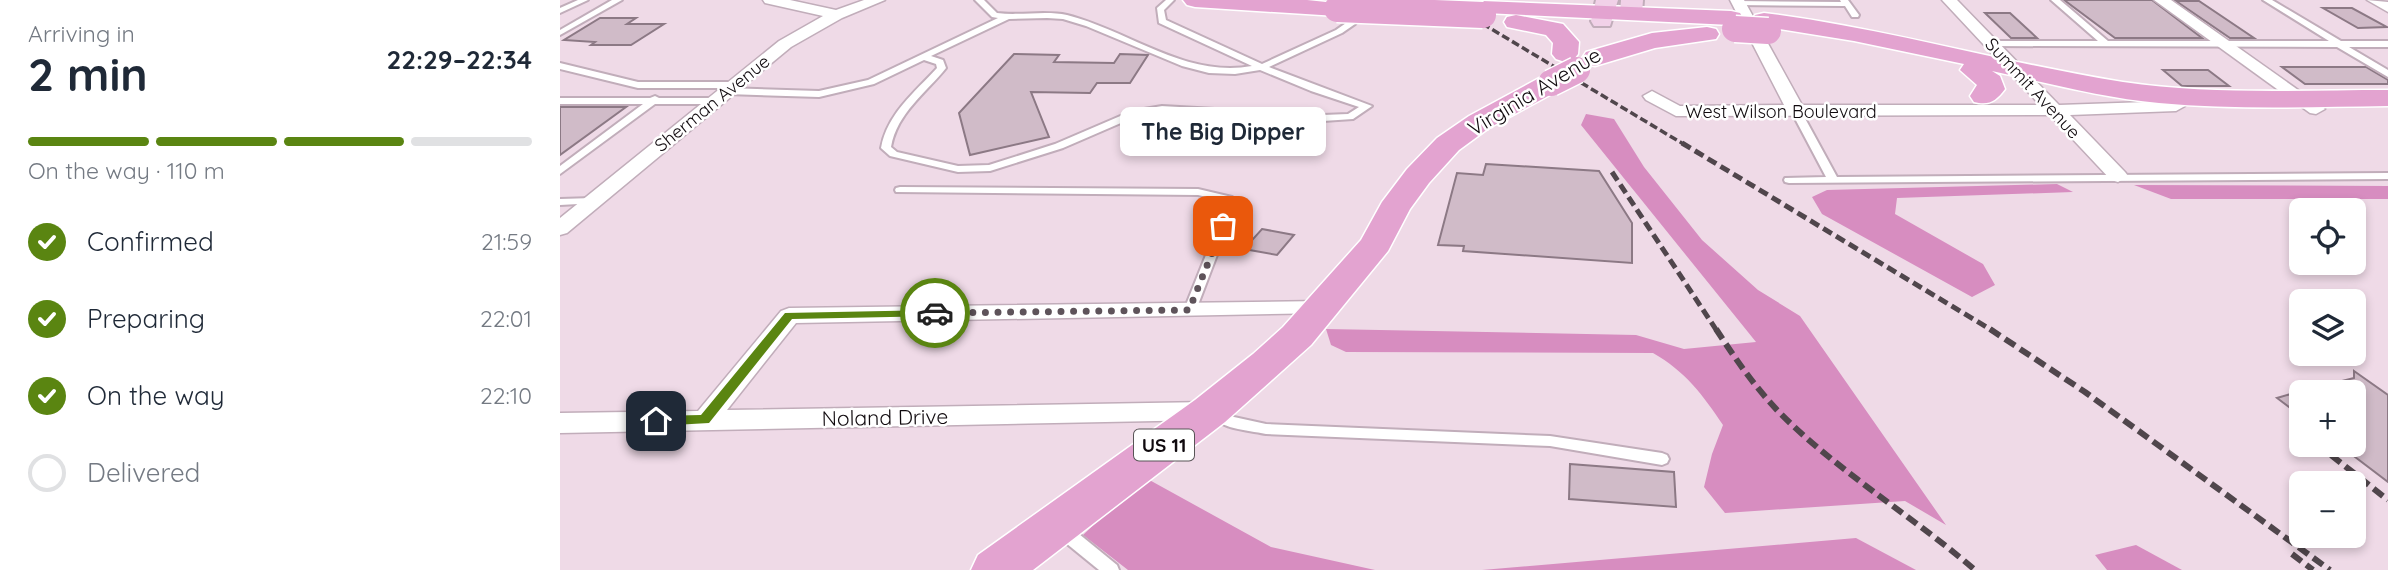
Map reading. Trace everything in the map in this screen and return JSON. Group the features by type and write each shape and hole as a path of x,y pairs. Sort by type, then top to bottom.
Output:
{"main road":[{"path":"1195,0 1348,4 1441,14 1617,12 1735,17 1767,28"},
{"path":"1291,0 1479,13 1536,23 1554,29 1566,42 1564,66 1677,37 1735,17"},
{"name":"Virginia Avenue","path":"996,570 1210,411 1267,364 1322,308 1376,244 1394,209 1418,176 1448,144 1564,66 1610,46 1617,12"},
{"name":"West Wilson Boulevard","path":"1767,28 2125,101 2176,106 2308,104 2388,98"},
{"name":"West Wilson Boulevard","path":"1767,28 1830,29 2026,81 2171,96 2388,109"},
{"path":"1973,70 1990,82 1991,89 1984,96"}],"street":[{"path":"770,0 837,15"},
{"name":"Sherman Avenue","path":"560,229 785,44 837,15 878,0"},
{"name":"Summit Avenue","path":"1949,0 2118,176"},
{"path":"2161,0 2308,104"},
{"path":"2374,0 2388,8"},
{"path":"1735,17 1793,104"},
{"name":"West Wilson Boulevard","path":"2026,81 1984,96 1793,104 1676,111 1652,96 1793,104 2052,110 2176,106"},
{"path":"705,420 789,316 1322,308"},
{"name":"Noland Drive","path":"560,423 1210,411"}],"lane":[{"path":"560,11 584,0"},
{"path":"560,33 618,0"},
{"path":"979,0 995,15 1064,17 1096,27 1186,67 1207,72 1232,72 1261,67 1350,25 1358,16 1348,4"},
{"path":"924,57 940,62 942,68 896,119 886,136 886,148 894,154 958,169 990,168 1059,146 1135,113 1162,109 1322,118 1350,117 1367,106 1340,99 1261,67 1162,21 1160,10 1170,0"},
{"path":"2055,0 2107,45"},
{"path":"2267,0 2388,74"},
{"path":"1735,17 1845,2 1855,15"},
{"path":"560,66 638,85 725,92 819,94 871,82 1006,17"},
{"path":"1992,44 2388,44"},
{"path":"560,101 655,99 725,92"},
{"path":"560,171 655,99"},
{"path":"1793,104 1832,179"},
{"path":"1788,180 2388,176"},
{"path":"900,190 1198,192 1219,195 1228,199 1231,205 1189,310"},
{"path":"560,202 593,201"},
{"path":"1210,411 1230,422 1266,429 1550,441 1662,459"},
{"path":"1056,526 1111,570"}],"shaded area":[{"path":"1586,114 1614,119 1644,167 1702,240 1758,290 1800,316 1946,525 1905,501 1725,513 1704,487 1723,425 1692,384 1653,353 1346,352 1331,345 1326,329 1636,335 1684,349 1756,342 1581,125"},
{"path":"2057,184 2073,192 1897,198 1895,214 1983,264 1995,285 1972,297 1822,214 1812,197 1827,190"},
{"path":"2134,185 2388,186 2388,199 2171,199"},
{"path":"1144,477 1271,547 1375,570 1128,570 1083,535"},
{"path":"1856,538 1916,570 1482,570"},
{"path":"2136,545 2182,570 2107,570 2095,555"}],"building":[{"path":"2064,0 2152,0 2202,38 2115,38"},
{"path":"2176,1 2199,1 2254,38 2230,38"},
{"path":"2323,8 2352,8 2387,27 2358,28"},
{"path":"1985,13 2010,13 2037,38 2011,38"},
{"path":"600,18 636,18 627,24 664,24 631,45 591,45 595,42 564,40"},
{"path":"1014,54 1059,55 1054,62 1114,63 1120,54 1148,55 1130,83 1097,83 1090,93 1031,92 1049,137 970,155 959,113"},
{"path":"2282,67 2366,67 2388,80 2388,84 2305,84"},
{"path":"2163,70 2208,70 2229,86 2182,86"},
{"path":"560,107 626,107 560,155"},
{"path":"1486,164 1599,171 1632,223 1632,263 1463,251 1464,246 1438,245 1457,173 1483,175"},
{"path":"1262,229 1294,235 1277,255 1244,249"},
{"path":"2354,371 2388,395 2388,482 2355,457 2366,457 2366,380 2346,380 2354,378"},
{"path":"2289,394 2289,407 2277,398"},
{"path":"1570,464 1674,472 1676,507 1569,499"}],"railway":[{"path":"1429,0 1436,3"},
{"path":"1443,0 1685,145"},
{"path":"1682,143 1993,331"},
{"path":"1612,172 1717,331"},
{"path":"1716,329 1761,392 1801,433 1975,570"},
{"path":"1990,329 2085,392 2330,570"},
{"path":"2333,457 2388,500"},
{"path":"2292,554 2313,570"}],"way so far":[{"path":"935,313 1189,310 1223,226"}],"place":[{"name":"The Big Dipper","path":"1223,226"}],"route":[{"path":"656,421 705,420 789,316 935,313"}]}
